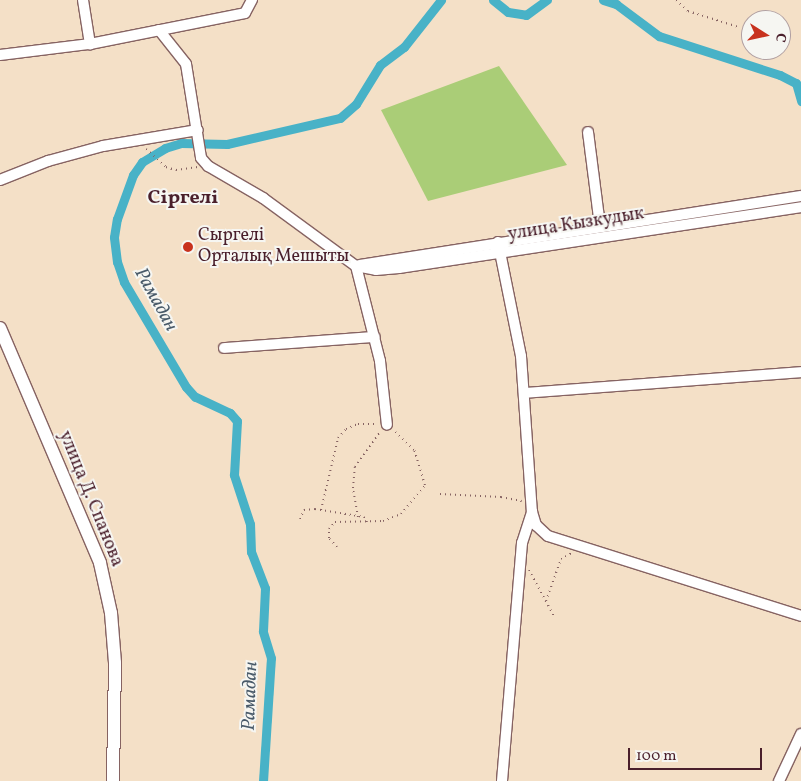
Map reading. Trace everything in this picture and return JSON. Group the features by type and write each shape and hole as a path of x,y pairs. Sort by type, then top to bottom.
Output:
{"main road":[{"name":"улица Д. Спанова","path":"0,328 100,563 111,614 115,663 113,781"}],"street":[{"path":"83,0 90,44"},
{"path":"0,55 90,44 246,12 252,0"},
{"path":"159,30 186,64 201,158 208,166 264,198 356,266 375,336 387,425"},
{"path":"0,180 48,161 103,146 198,130"},
{"path":"588,132 600,226"},
{"path":"356,266 498,242 801,196"},
{"path":"761,202 764,212"},
{"name":"улица Кызкудык","path":"356,266 376,270 399,268 801,206"},
{"path":"635,221 637,232"},
{"path":"498,242 502,253 521,356 532,512 536,525 548,536 801,616"},
{"path":"224,348 375,336"},
{"path":"524,392 801,372"},
{"path":"502,781 521,554 525,525 532,512"},
{"path":"779,781 801,734"}],"path":[{"path":"676,0 688,11 738,27"},
{"path":"149,152 157,162 176,170 208,166"},
{"path":"321,510 338,438 346,429 358,424 387,425 414,450 425,485 401,514 383,521 335,522 329,528 329,538 337,547"},
{"path":"358,517 353,488 355,467 366,447 387,425"},
{"path":"440,494 501,497 523,502 532,512"},
{"path":"300,519 304,510 321,510 358,517 367,522"},
{"path":"546,601 561,559 583,547"},
{"path":"521,554 554,616"}],"green space":[{"path":"499,66 567,165 428,201 381,110"}],"waterway":[{"name":"Рамадан","path":"263,781 271,658 263,631 265,588 251,552 250,524 234,475 237,421 230,413 195,397 186,387 124,282 117,262 114,237 117,219 133,175 142,162 165,148 181,143 227,144 340,118 356,104 380,65 404,47 441,0"},
{"name":"Рамадан","path":"493,0 508,12 526,15 547,0"},
{"name":"Рамадан","path":"603,0 616,4 659,36 780,75 796,83 801,101"}],"place":[{"name":"Сыргелі Орталық Мешыты","path":"188,247"}],"district":[{"name":"Сіргелі","path":"183,198"}]}
